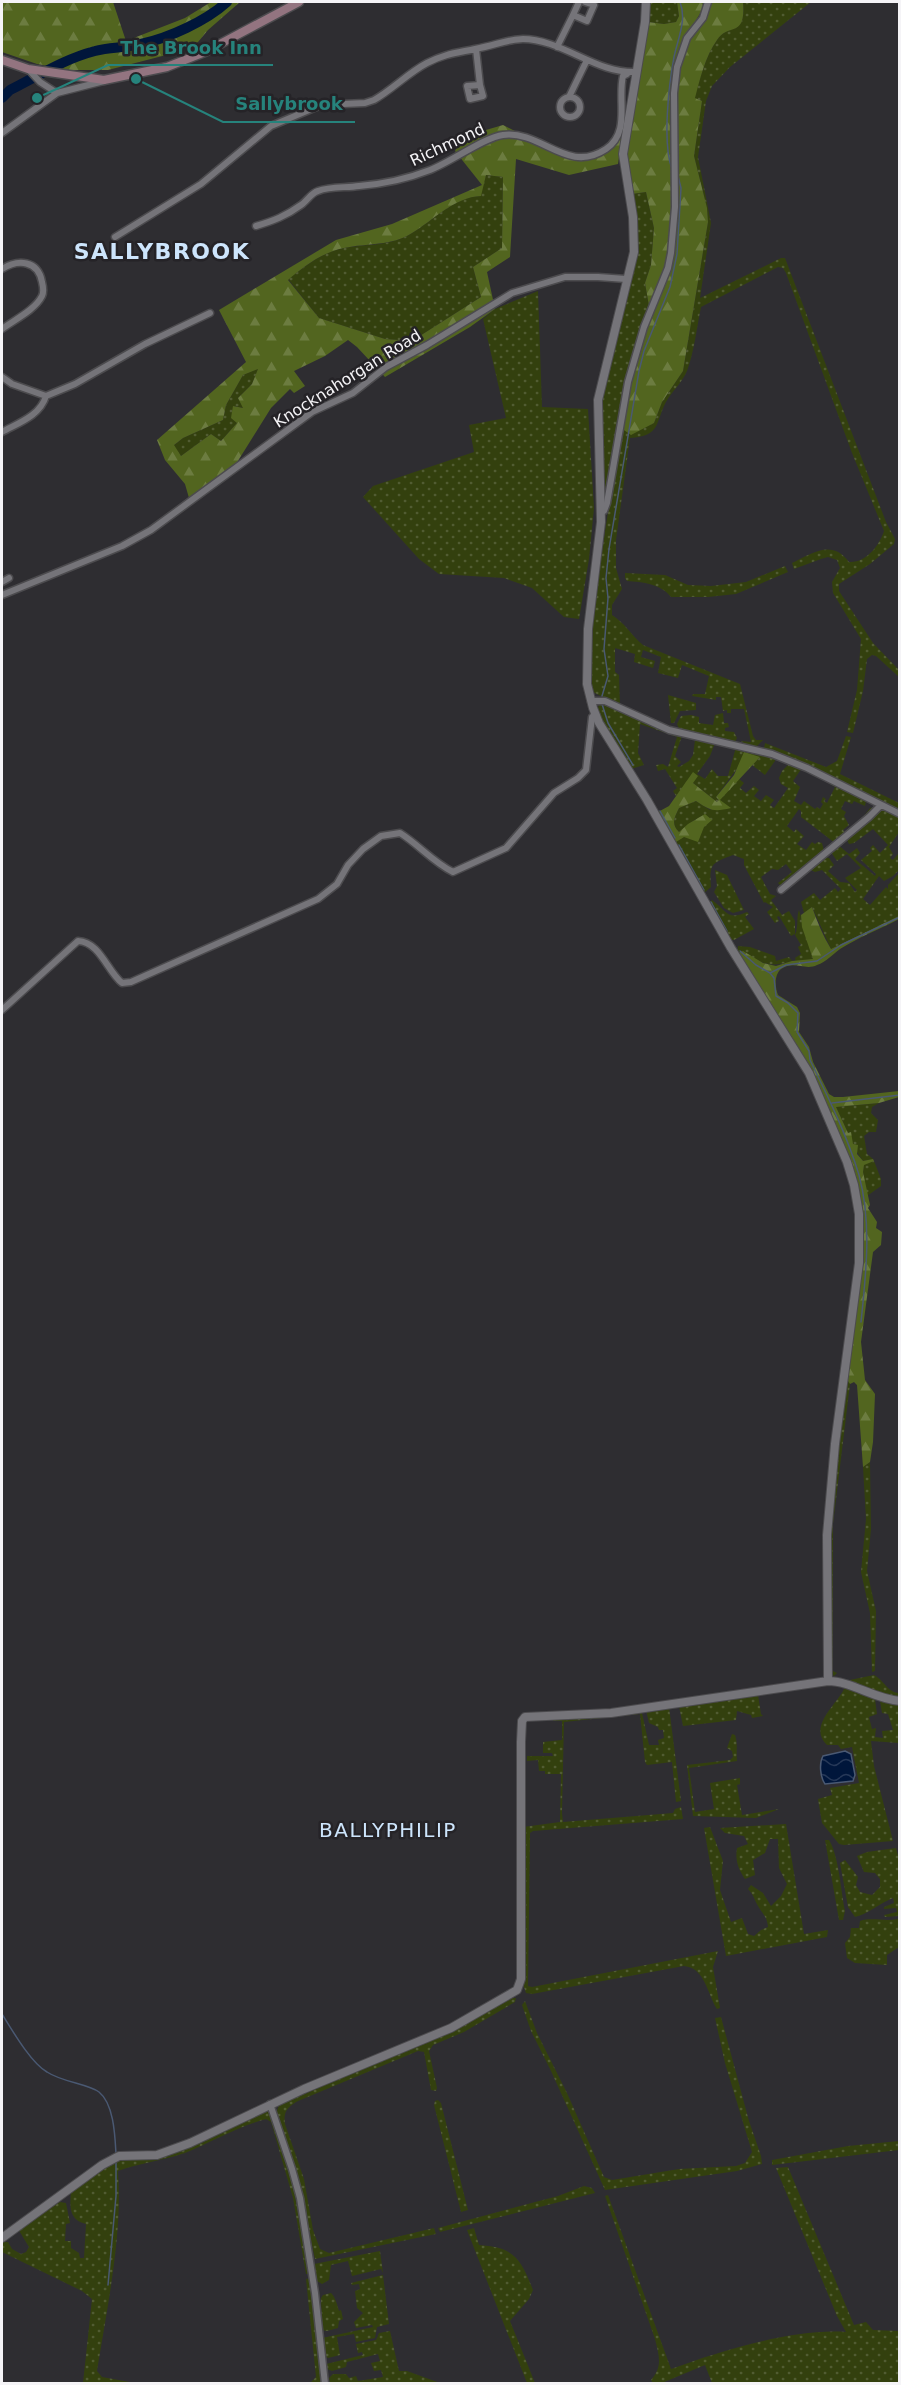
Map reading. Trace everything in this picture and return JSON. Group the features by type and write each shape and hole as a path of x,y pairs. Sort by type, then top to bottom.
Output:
{"main road":[{"path":"2,60 27,69 104,80 167,68 205,52 299,2"}],"street":[{"path":"557,47 579,2"},
{"path":"573,15 587,21 594,5 585,2"},
{"path":"646,2 645,22 632,73 623,154 634,252 598,400 601,512 588,636 587,684 596,715 731,948 809,1073 841,1145 854,1185 859,1214 860,1263 838,1412 829,1505 826,1570 828,1681"},
{"path":"601,512 604,511 607,502 628,382 644,327 668,268 671,253 675,198 674,93 677,67 687,38 703,18 708,2"},
{"path":"115,237 201,184 271,126 321,105 365,103 374,100 425,64 450,53 520,38 557,47 618,72 632,73"},
{"path":"476,49 480,85"},
{"path":"568,97 587,60"},
{"path":"27,69 40,82 57,93"},
{"name":"Richmond","path":"256,226 280,219 303,204 316,191 365,186 409,177 442,165 500,135 522,135 562,154 574,157 596,154 607,148 619,131 622,120 621,84 623,76 632,73"},
{"path":"2,133 57,93 104,80"},
{"path":"2,269 17,262 27,263 37,268 42,280 43,294 36,304 2,330"},
{"name":"Knocknahorgan Road","path":"2,595 122,546 151,530 312,412 353,393 386,367 427,345 512,292 565,277 626,279"},
{"path":"2,376 12,384 46,396 75,384 145,344 210,312"},
{"path":"2,432 31,417 44,404 46,396"},
{"path":"2,582 9,578"},
{"path":"591,701 605,701 669,730 772,753 900,814"},
{"path":"2,1010 78,941 84,941 100,954 122,983 131,982 318,899 337,884 348,865 363,849 381,836 400,833 419,845 439,865 453,872 485,859 506,848 554,794 586,770 592,717 596,715"},
{"path":"781,890 869,818 881,805"},
{"path":"2,2238 109,2161 123,2155 144,2157 165,2153 270,2104 451,2028 517,1990 521,1979 520,1788 523,1718 531,1715 611,1713 828,1681 842,1683 878,1697 900,1701"},
{"path":"270,2104 300,2198 315,2293 325,2384"}],"green space":[{"path":"2,2 113,2 126,41 185,18 211,2 240,2 198,42 174,53 108,70 70,70 37,64 2,52"},
{"path":"649,2 677,2 679,16 676,22 664,24 648,22"},
{"path":"677,2 704,2 704,7 681,45 675,65 671,93 673,194 671,234 664,268 649,306 645,283 651,265 654,228 646,192 632,194 626,162 626,145 648,22 664,24 676,22 679,16"},
{"path":"711,2 743,2 743,14 739,26 722,35 709,54 695,98 702,101 694,156 707,208 708,222 683,371 662,402 654,423 631,435 621,428 630,381 646,327 670,269 676,221 677,94 681,65 686,47 705,19"},
{"path":"743,2 811,2 730,67 712,86 706,101 698,157 711,223 700,298 785,258 886,522 895,539 894,544 870,564 839,584 839,591 873,643 899,670 899,677 876,656 872,655 867,659 863,691 853,733 847,732 857,690 861,639 833,593 832,582 840,568 837,560 828,557 794,569 792,563 822,550 836,551 849,562 861,560 875,548 884,531 852,453 786,273 783,268 778,267 701,307 692,356 685,375 666,402 656,427 640,437 630,438 616,540 616,568 622,589 612,605 612,615 643,645 740,684 753,736 756,740 763,740 756,747 741,741 751,742 744,709 731,709 731,713 727,713 727,710 723,711 721,697 716,697 716,700 692,696 693,694 705,694 709,676 682,665 678,678 658,673 661,657 643,650 641,657 655,661 653,668 634,662 635,654 615,648 615,672 619,675 620,706 593,692 589,636 621,428 631,434 654,423 662,402 683,371 708,222 707,208 694,156 702,101 694,98 703,68 717,40 736,28 742,21"},
{"path":"503,125 568,158 605,153 622,137 618,164 569,175 516,159 510,257 487,272 495,309 470,327 385,377 348,340 325,356 294,371 305,386 294,393 290,389 271,408 231,472 189,498 185,484 165,460 157,440 246,362 219,310 336,240 392,224 482,185 455,151 462,137","holes":["486,175 503,177 502,248 473,267 481,297 412,341 385,339 319,318 288,280 307,265 329,253 404,237 462,200 481,196","258,369 252,384 238,398 243,408 233,406 231,418 237,423 221,441 211,434 181,456 174,445 183,438 223,420 226,405 243,375"]},
{"path":"486,175 503,177 502,248 473,267 481,297 412,341 385,339 319,318 288,279 314,260 336,250 388,242 404,237 462,200 480,196"},
{"path":"646,192 654,228 651,265 645,283 649,306 625,381 604,504 600,433 603,384 636,252 632,194"},
{"path":"538,291 542,407 588,409 594,508 589,559 579,619 564,617 532,588 504,578 439,574 419,559 363,497 373,486 474,452 469,425 506,418 483,319 495,309"},
{"path":"259,368 252,384 238,398 244,408 233,406 237,423 221,441 211,434 181,456 173,446 183,438 223,420 226,405 243,375"},
{"path":"785,566 788,572 736,594 708,597 671,597 657,586 627,581 625,578 625,573 665,575 688,585 711,586 746,582"},
{"path":"668,695 696,703 696,710 680,711 674,723 671,723"},
{"path":"601,703 662,731 682,736 675,756 681,762 677,766 679,767 689,761 693,755 695,740 715,743 710,756 697,774 705,779 712,769 718,776 728,776 736,747 775,757 775,761 765,775 752,765 760,757 741,763 716,797 719,800 739,779 744,783 740,788 746,793 754,786 759,790 754,796 761,801 766,795 774,800 770,805 774,808 788,788 781,784 779,778 790,763 802,768 793,781 800,787 794,801 801,805 804,801 815,809 817,807 820,809 823,797 827,803 835,787 830,784 866,801 865,806 854,801 852,804 845,801 841,809 846,812 844,816 849,825 843,830 845,833 861,820 870,808 876,807 835,843 801,817 799,809 787,826 794,832 796,829 804,836 797,844 806,850 812,842 822,843 824,851 781,886 778,883 792,872 786,864 778,870 772,869 761,877 770,894 776,896 771,900 782,915 789,911 795,921 795,934 791,936 779,916 777,917 779,921 775,923 767,912 773,907 764,903 744,865 744,859 733,855 716,862 711,873 711,887 704,893 636,777 676,842 697,818 679,832 674,821 679,808 696,801 710,810 717,802 693,783 694,773 676,796 673,791 677,788 665,769 658,771 656,765 663,764 668,767 677,737 640,724 638,753 644,765 631,769 601,719 598,707"},
{"path":"723,713 724,723 728,723 729,727 725,728 725,731 734,732 737,738 735,742 680,731 677,724 681,716 691,715 699,717 699,723 713,725 715,715"},
{"path":"846,736 851,737 840,774 899,803 899,811 794,759 764,748 765,743 826,767 837,761"},
{"path":"744,752 760,757 720,800 731,808 713,810 696,801 679,808 674,821 679,832 705,814 712,820 704,827 698,842 684,837 676,842 658,812 669,806 693,772 698,776 693,783 717,802 719,800 716,797 734,775"},
{"path":"887,809 899,817 899,832 889,847 893,854 890,858 893,860 899,855 899,870 884,881 879,876 863,899 870,905 886,887 888,889 888,885 899,873 899,916 831,949 812,907 804,913 801,902 814,893 820,900 835,888 838,892 841,889 822,870 815,872 809,869 824,857 829,858 834,865 828,871 840,882 849,883 855,892 857,890 845,878 861,868 847,854 837,861 831,852 838,845 849,854 857,848 860,853 855,859 875,876 876,874 861,860 872,851 870,848 873,845 880,853 888,845 873,829 854,843 849,844 846,838 882,810"},
{"path":"715,870 727,875 744,910 733,913 724,908 714,892 717,886"},
{"path":"712,900 728,914 740,915 747,912 749,914 745,917 754,929 734,940 729,939 709,903"},
{"path":"812,907 831,949 899,916 899,919 847,945 820,964 813,967 786,966 777,974 776,981 778,995 797,1007 800,1013 799,1032 809,1047 813,1062 829,1094 834,1097 843,1097 899,1091 899,1097 879,1103 836,1107 848,1133 851,1132 853,1144 858,1145 857,1154 863,1161 873,1159 874,1161 864,1165 863,1172 870,1205 868,1208 877,1222 876,1228 882,1232 881,1245 873,1252 861,1342 865,1380 875,1394 870,1462 863,1467 857,1385 854,1382 850,1384 846,1378 863,1263 861,1213 839,1135 822,1092 737,953 743,951 763,963 776,966 792,961 813,959 802,927 801,915"},
{"path":"799,910 813,959 796,961 795,958 801,954 798,947 801,945 795,935"},
{"path":"738,946 750,947 775,956 776,961 789,957 792,961 778,964 766,963 743,951 737,953"},
{"path":"879,1103 872,1107 871,1113 878,1120 876,1132 869,1132 864,1136 867,1154 873,1159 863,1161 853,1144 851,1132 848,1133 836,1107"},
{"path":"874,1161 881,1179 881,1186 867,1196 864,1164"},
{"path":"846,1378 850,1384 833,1524 833,1671 837,1673 834,1676 830,1672 829,1569 835,1462"},
{"path":"870,1462 871,1529 867,1571 876,1611 875,1671 872,1672 870,1613 861,1572 866,1519 863,1467"},
{"path":"874,1675 891,1690 899,1693 899,1699 845,1681"},
{"path":"845,1687 875,1699 877,1714 869,1717 872,1729 876,1728 875,1737 883,1738 882,1731 893,1730 888,1714 882,1713 880,1701 899,1704 899,1743 871,1741 874,1766 893,1841 839,1844 822,1823 818,1799 832,1795 830,1788 859,1783 852,1747 841,1749 838,1745 827,1745 820,1730 826,1715"},
{"path":"758,1695 763,1716 752,1718 751,1715 737,1711 736,1720 683,1726 679,1706"},
{"path":"669,1707 681,1801 676,1802 672,1762 647,1765 645,1762 640,1714 564,1722 563,1822 673,1813 675,1809 681,1807 683,1819 530,1833 528,1986 718,1951 713,1967 720,2008 717,2009 705,1982 697,1971 684,1966 532,1994 526,1993 523,1984 523,1827 560,1822 561,1774 545,1774 545,1771 539,1771 538,1760 527,1761 527,1756 553,1756 552,1753 543,1753 543,1742 562,1740 562,1721 553,1721 553,1718 640,1711 649,1745 659,1745 658,1740 664,1738 663,1730 649,1723 646,1710"},
{"path":"732,1734 736,1738 737,1761 689,1768 695,1812 714,1809 710,1783 740,1778 740,1784 737,1785 742,1815 779,1809 756,1818 693,1816 687,1765 730,1760 733,1757 732,1751 727,1748"},
{"path":"786,1824 804,1934 828,1930 827,1937 726,1956 704,1828 710,1827 723,1861 720,1890 731,1922 742,1918 748,1934 754,1936 768,1927 766,1918 748,1889 751,1885 763,1893 771,1906 781,1896 787,1884 779,1868 778,1839 770,1839 765,1853 753,1860 755,1875 745,1879 738,1864 736,1852 737,1848 748,1844 744,1836 725,1833 720,1828"},
{"path":"825,1840 829,1840 837,1864 845,1911 843,1920 839,1920"},
{"path":"896,1848 900,1863 899,1947 887,1955 887,1965 855,1963 847,1958 845,1943 850,1937 851,1928 859,1928 860,1921 893,1920 898,1919 898,1916 885,1917 884,1915 897,1912 896,1908 884,1909 894,1903 893,1898 855,1917 848,1907 840,1863 845,1860 858,1877 856,1885 860,1892 872,1895 880,1887 880,1879 875,1873 864,1872 857,1856 867,1852"},
{"path":"516,1998 515,2002 464,2032 433,2045 429,2051 436,2091 431,2090 424,2052 418,2051 298,2101 287,2110 285,2124 304,2179 313,2230 320,2249 329,2253 434,2228 436,2234 315,2259 304,2207 276,2114 279,2105 452,2031"},
{"path":"525,2001 537,2033 567,2093 604,2177 612,2180 679,2169 736,2166 745,2163 752,2152 725,2063 715,2018 721,2017 762,2164 737,2171 605,2190 531,2031 522,2005"},
{"path":"438,2100 441,2103 468,2210 461,2212 434,2105"},
{"path":"268,2109 290,2170 310,2274 306,2274 293,2198 271,2122 266,2119 235,2130 185,2153 118,2171 116,2245 97,2371 102,2377 135,2383 83,2383 92,2299 82,2291 2,2252 2,2242 8,2242 12,2249 21,2254 26,2252 29,2247 18,2229 60,2202 66,2203 70,2223 66,2224 65,2241 71,2241 71,2248 79,2253 80,2258 84,2258 86,2224 76,2219 71,2211 71,2191 99,2169 124,2157 146,2160 167,2155"},
{"path":"899,2141 899,2150 772,2165 772,2160 848,2146"},
{"path":"788,2167 854,2325 866,2322 873,2330 899,2331 899,2383 712,2383 705,2365 662,2383 653,2383 651,2380 659,2365 655,2339 605,2196 608,2195 671,2369 757,2342 804,2334 846,2332 837,2316 776,2168"},
{"path":"584,2186 592,2188 595,2193 440,2232 438,2228 558,2196"},
{"path":"474,2228 479,2245 501,2249 515,2257 533,2290 529,2299 510,2321 535,2383 527,2383 467,2230"},
{"path":"380,2251 383,2273 381,2269 352,2276 348,2261 331,2265 329,2280 322,2284 317,2281 314,2264"},
{"path":"383,2275 389,2324 377,2327 375,2338 356,2342 354,2334 337,2337 340,2355 328,2358 325,2356 322,2338 373,2327 372,2325 356,2328 354,2322 363,2313 357,2308 355,2291 360,2289 359,2284 352,2285 351,2283"},
{"path":"310,2278 322,2383 310,2383 316,2377 306,2279"},
{"path":"331,2293 339,2311 341,2310 343,2319 339,2321 338,2328 327,2331 322,2330 321,2298"},
{"path":"390,2331 399,2371 407,2371 440,2383 330,2383 329,2378 333,2374 346,2374 349,2378 356,2376 358,2381 383,2377 381,2370 374,2371 371,2363 380,2361 378,2354 347,2362 346,2367 332,2371 327,2369 326,2364 363,2355 362,2352 358,2353 356,2344 376,2340 379,2333"}],"water":[{"path":"845,1751 851,1754 855,1775 853,1781 825,1784 821,1770 823,1756"}],"waterway":[{"path":"2,98 10,90 73,58 100,50 163,38 198,22 227,2"},
{"path":"672,169 667,144 667,113 672,68 683,16 680,2"},
{"path":"602,696 608,676 604,649 609,549 639,371 644,351 670,287 677,254 681,188 678,176"},
{"path":"602,704 608,723 633,765"},
{"path":"660,811 675,838"},
{"path":"679,845 704,890"},
{"path":"711,902 727,931"},
{"path":"770,973 786,965 817,961 841,945 900,917"},
{"path":"740,951 756,965 770,973 774,978 776,996 798,1013 797,1032 809,1051 810,1060 837,1116 859,1175 867,1230 861,1322"},
{"path":"832,1103 900,1095"},
{"path":"2,2014 22,2046 41,2068 60,2078 94,2089 104,2097 113,2121 116,2154"},
{"path":"108,2285 116,2196 116,2160"}],"place":[{"name":"Sallybrook","path":"136,79"},
{"name":"The Brook Inn","path":"37,98"}],"district":[{"name":"SALLYBROOK","path":"162,251"},
{"name":"BALLYPHILIP","path":"388,1830"}]}
